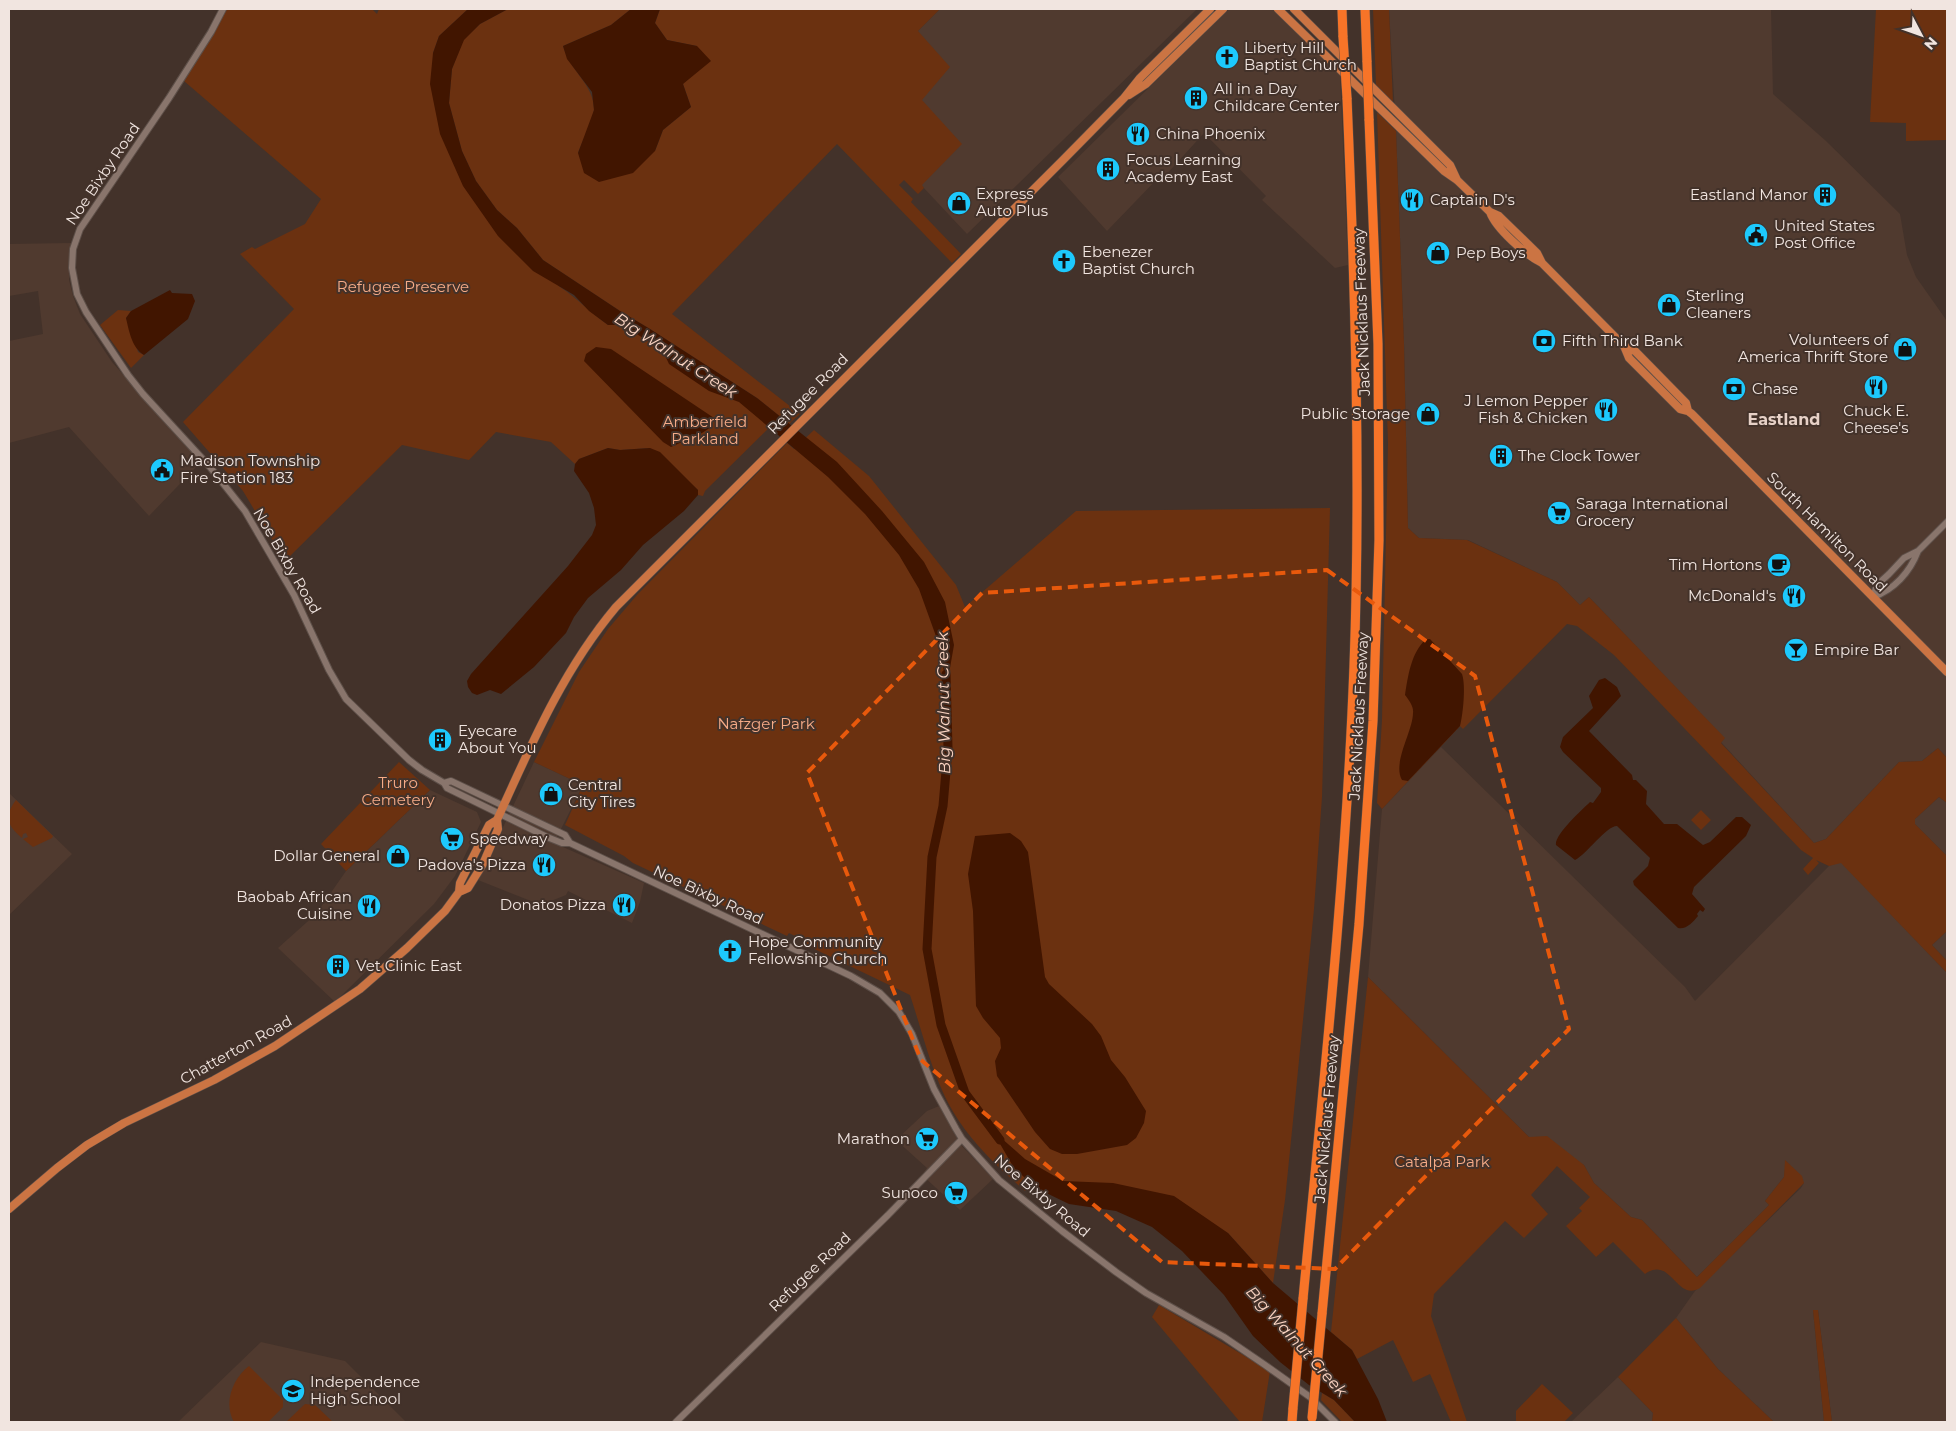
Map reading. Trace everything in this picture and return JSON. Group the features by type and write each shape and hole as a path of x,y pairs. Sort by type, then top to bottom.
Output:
{"highway":[{"name":"Jack Nicklaus Freeway","path":"1292,1422 1342,872 1354,665 1357,424 1347,98 1342,9"},
{"name":"Jack Nicklaus Freeway","path":"1312,1420 1360,924 1374,712 1379,540 1378,344 1365,9"}],"main road":[{"name":"Refugee Road","path":"498,817 560,688 591,638 631,590 1124,98 1140,78 1210,9"},
{"name":"Refugee Road","path":"1124,98 1148,81 1224,9"},
{"name":"South Hamilton Road","path":"1278,9 1444,172 1457,180 1490,212 1493,221 1532,258 1542,263 1624,346 1628,358 1680,409 1688,411 1947,672"},
{"name":"South Hamilton Road","path":"1294,9 1450,165 1457,180"},
{"name":"Chatterton Road","path":"459,892 460,883 489,825 498,817"},
{"name":"Chatterton Road","path":"9,1209 57,1168 88,1145 138,1116 245,1064 282,1042 330,1010 396,959 433,923 459,892 468,888 483,864 498,829 498,817"}],"street":[{"name":"Noe Bixby Road","path":"223,9 211,32 169,98 80,229 72,257 75,286 82,305 128,375 229,489 245,511 294,595 329,670 346,699 362,717 416,766 444,783 448,788 498,817 561,843 570,843 851,976 880,993 899,1012 909,1028 936,1094 962,1139 999,1180 1082,1247 1136,1286 1224,1337 1265,1365 1310,1397 1335,1422"},
{"path":"1873,597 1877,586 1888,574 1904,558 1918,551 1947,522"},
{"path":"1873,597 1885,593 1912,566 1918,551"},
{"name":"Noe Bixby Road","path":"444,783 451,781 504,805 565,835 570,843"},
{"name":"Refugee Road","path":"676,1422 888,1215 962,1139"}],"highlighted area":[{"path":"1327,570 1475,676 1569,1029 1335,1269 1162,1262 921,1060 807,773 982,593"}],"shaded area":[{"path":"940,9 1197,9 967,234 922,186 922,100 918,31"},
{"path":"1229,9 1274,9 1340,72 1348,265 1335,268 1262,200 1266,196 1204,133 1164,177 1161,175 1107,231 1058,177"},
{"path":"1389,9 1771,9 1773,94 1826,141 1900,214 1907,255 1916,277 1947,321 1947,758 1938,748 1922,761 1899,762 1826,839 1814,843 1721,742 1724,738 1589,597 1580,605 1557,582 1468,540 1419,538 1408,528 1404,344 1396,131"},
{"path":"71,243 69,280 80,314 112,362 201,462 149,516 69,427 9,443 9,341 43,334 38,291 9,296 9,244"},
{"path":"1441,747 1685,987 1695,1001 1829,866 1841,862 1947,973 1947,1422 1832,1422 1818,1310 1813,1310 1824,1422 1774,1422 1718,1369 1676,1318 1695,1291 1801,1188 1804,1183 1786,1161 1784,1177 1765,1201 1769,1205 1697,1277 1642,1220 1631,1217 1594,1183 1584,1165 1529,1137 1368,977 1382,809"},
{"path":"534,762 583,785 554,843 644,883 640,902 632,923 568,891 566,895 541,905 478,880"},
{"path":"430,790 477,812 481,822 455,876 434,904 335,1002 278,948 316,914 346,871"},
{"path":"9,793 72,854 9,915"},
{"path":"1939,797 1947,803 1947,856 1915,824 1915,819"},
{"path":"1947,931 1947,961 1932,945"},
{"path":"939,1106 961,1145 993,1179 960,1210 922,1175 927,1168 896,1140 927,1111"},
{"name":"Independence High School","path":"261,1342 345,1361 406,1422 178,1422"},
{"path":"1618,1377 1653,1413 1652,1422 1571,1422"}],"green space":[{"path":"227,9 372,9 377,14 379,9 468,9 439,36 433,53 460,176 560,287 608,325 615,318 773,424 705,491 703,496 698,495 698,490 650,448 620,450 608,448 579,459 575,464 551,442 496,432 469,460 402,445 285,561 243,491 183,422 294,309 240,254 252,247 255,249 305,224 321,199 184,81"},
{"path":"508,9 631,9 611,25 563,46 566,55 586,85 593,100 594,109 590,125 578,153 655,151 663,130 691,107 683,84 697,46 667,40 655,23 660,9 940,9 918,31 950,67 922,100 962,144 922,185 924,188 918,194 904,180 899,185 913,199 911,202 961,254 952,263 837,144 672,314 800,414 789,424 757,398 543,260 517,228 497,210 476,181 462,151 449,103 452,69 463,40 480,24"},
{"path":"1373,9 1389,9 1393,102 1376,85"},
{"path":"1876,9 1947,9 1947,140 1906,141 1906,123 1870,122"},
{"path":"1377,112 1396,131 1404,344 1408,528 1419,538 1467,540 1557,582 1580,605 1589,597 1725,738 1721,743 1814,843 1826,839 1899,762 1922,761 1938,748 1947,758 1947,803 1939,797 1915,819 1915,824 1947,856 1947,931 1932,945 1947,961 1947,973 1841,863 1829,866 1816,860 1819,863 1808,875 1803,869 1813,858 1801,850 1614,655 1577,626 1567,624 1463,729 1460,726 1382,809 1377,803 1382,720 1388,443"},
{"path":"118,310 131,311 126,318 138,352 144,355 131,368 100,325"},
{"name":"Nafzger Park","path":"814,430 869,476 956,585 965,607 1076,511 1330,508 1322,797 1314,909 1285,1200 1273,1283 1228,1233 1032,1184 1025,1191 981,1149 950,1107 930,1060 910,995 804,944 805,941 789,933 787,936 633,863 624,856 565,825 583,785 534,762 579,672 608,629 637,595 787,443 794,449"},
{"name":"Truro Cemetery","path":"399,762 430,790 346,871 321,844"},
{"path":"16,800 53,836 52,838 33,847 23,839 28,837 26,833 23,834 22,838 17,834 8,816"},
{"path":"1701,810 1711,820 1701,830 1691,820"},
{"name":"Catalpa Park","path":"1368,977 1529,1137 1547,1136 1584,1165 1594,1183 1631,1217 1642,1220 1697,1277 1769,1205 1765,1201 1784,1177 1785,1160 1802,1176 1804,1183 1700,1288 1692,1291 1679,1285 1661,1270 1654,1270 1645,1274 1613,1242 1596,1257 1566,1226 1582,1211 1579,1208 1590,1197 1557,1166 1531,1195 1548,1214 1524,1238 1505,1221 1434,1294 1431,1316 1467,1422 1451,1422 1430,1374 1413,1382 1393,1340 1357,1359 1352,1350 1331,1332"},
{"path":"1159,1305 1270,1371 1262,1422 1240,1422 1152,1317"},
{"path":"1813,1310 1818,1310 1832,1422 1824,1422"},
{"path":"1676,1318 1718,1369 1774,1422 1652,1422 1653,1413 1618,1377"},
{"path":"249,1366 283,1400 283,1407 268,1422 234,1422 231,1415 229,1407 231,1391 238,1377"},
{"path":"1542,1384 1573,1413 1564,1422 1516,1422 1516,1411"},
{"path":"1322,1393 1334,1400 1355,1422 1342,1422 1321,1400"},
{"path":"305,1404 315,1405 333,1422 286,1422"}],"water":[{"path":"468,9 508,9 480,24 464,40 452,69 449,103 462,151 476,181 497,210 517,228 543,260 757,398 837,462 882,511 924,562 945,602 954,645 947,685 937,639 919,589 899,555 865,514 828,477 739,402 709,391 669,364 663,351 623,325 608,325 589,311 574,295 533,271 498,236 463,186 440,134 430,84 433,53 439,36"},
{"path":"631,9 660,9 655,23 667,40 697,46 711,61 683,84 691,107 663,130 655,151 633,173 599,182 584,173 578,153 594,110 592,92 567,59 563,46 611,25"},
{"path":"170,290 172,293 192,294 195,301 188,319 144,355 134,344 126,318 131,311"},
{"path":"596,347 611,349 714,418 711,427 671,447 663,442 584,361 586,354"},
{"path":"608,448 620,450 650,448 660,452 698,490 698,495 684,511 643,545 621,570 588,598 574,617 566,633 534,667 501,694 490,690 477,695 472,693 467,681 471,674 568,566 592,535 596,525 594,508 589,493 574,471 575,464 579,459"},
{"path":"1426,639 1430,639 1462,674 1464,692 1462,714 1460,726 1408,781 1402,780 1400,773 1401,756 1413,713 1410,701 1405,695 1414,658"},
{"path":"1605,678 1617,687 1621,696 1589,731 1632,775 1633,780 1636,780 1647,791 1646,804 1664,824 1677,824 1703,845 1710,842 1736,817 1742,817 1751,825 1746,836 1694,887 1692,894 1705,909 1703,912 1700,910 1694,921 1684,928 1678,928 1634,885 1633,881 1648,866 1650,858 1617,826 1607,830 1575,860 1556,845 1559,835 1575,816 1590,802 1593,803 1601,792 1601,788 1560,747 1563,737 1593,708 1589,696 1599,680"},
{"path":"1010,833 1021,841 1028,852 1045,977 1049,984 1092,1024 1101,1036 1111,1060 1125,1077 1146,1111 1144,1123 1136,1138 1127,1145 1077,1154 1062,1154 1050,1149 1035,1132 997,1076 995,1061 1001,1048 1000,1038 983,1018 976,1006 973,911 968,874 975,836"},
{"path":"992,1130 1025,1159 1063,1181 1113,1183 1174,1196 1228,1233 1273,1283 1352,1350 1378,1399 1387,1422 1355,1422 1334,1400 1309,1385 1280,1362 1253,1336 1224,1295 1182,1251 1152,1227 1116,1211 1069,1204 1036,1188 1014,1168"}],"waterway":[{"name":"Big Walnut Creek","path":"946,674 948,748 943,806 932,857 927,949 941,1025 965,1093 1000,1140"}],"place":[{"name":"Liberty Hill Baptist Church","path":"1227,57"},
{"name":"All in a Day Childcare Center","path":"1196,98"},
{"name":"China Phoenix","path":"1138,134"},
{"name":"Focus Learning Academy East","path":"1108,169"},
{"name":"Eastland Manor","path":"1825,195"},
{"name":"Captain D's","path":"1412,200"},
{"name":"Express Auto Plus","path":"959,203"},
{"name":"United States Post Office","path":"1756,235"},
{"name":"Pep Boys","path":"1438,253"},
{"name":"Ebenezer Baptist Church","path":"1064,261"},
{"name":"Sterling Cleaners","path":"1669,305"},
{"name":"Fifth Third Bank","path":"1544,341"},
{"name":"Volunteers of America Thrift Store","path":"1905,349"},
{"name":"Chuck E. Cheese's","path":"1876,387"},
{"name":"Chase","path":"1734,389"},
{"name":"J Lemon Pepper Fish & Chicken","path":"1606,410"},
{"name":"Public Storage","path":"1428,414"},
{"name":"The Clock Tower","path":"1501,456"},
{"name":"Madison Township Fire Station 183","path":"162,470"},
{"name":"Saraga International Grocery","path":"1559,513"},
{"name":"Tim Hortons","path":"1779,565"},
{"name":"McDonald's","path":"1794,596"},
{"name":"Empire Bar","path":"1796,650"},
{"name":"Eyecare About You","path":"440,740"},
{"name":"Central City Tires","path":"551,794"},
{"name":"Speedway","path":"452,839"},
{"name":"Dollar General","path":"398,856"},
{"name":"Padova's Pizza","path":"544,865"},
{"name":"Donatos Pizza","path":"624,905"},
{"name":"Baobab African Cuisine","path":"369,906"},
{"name":"Hope Community Fellowship Church","path":"730,951"},
{"name":"Vet Clinic East","path":"338,966"},
{"name":"Marathon","path":"927,1139"},
{"name":"Sunoco","path":"956,1193"},
{"name":"Independence High School","path":"293,1391"}],"district":[{"name":"Eastland","path":"1784,419"}],"park label":[{"name":"Refugee Preserve","path":"403,287"},
{"name":"Amberfield Parkland","path":"705,430"}]}
